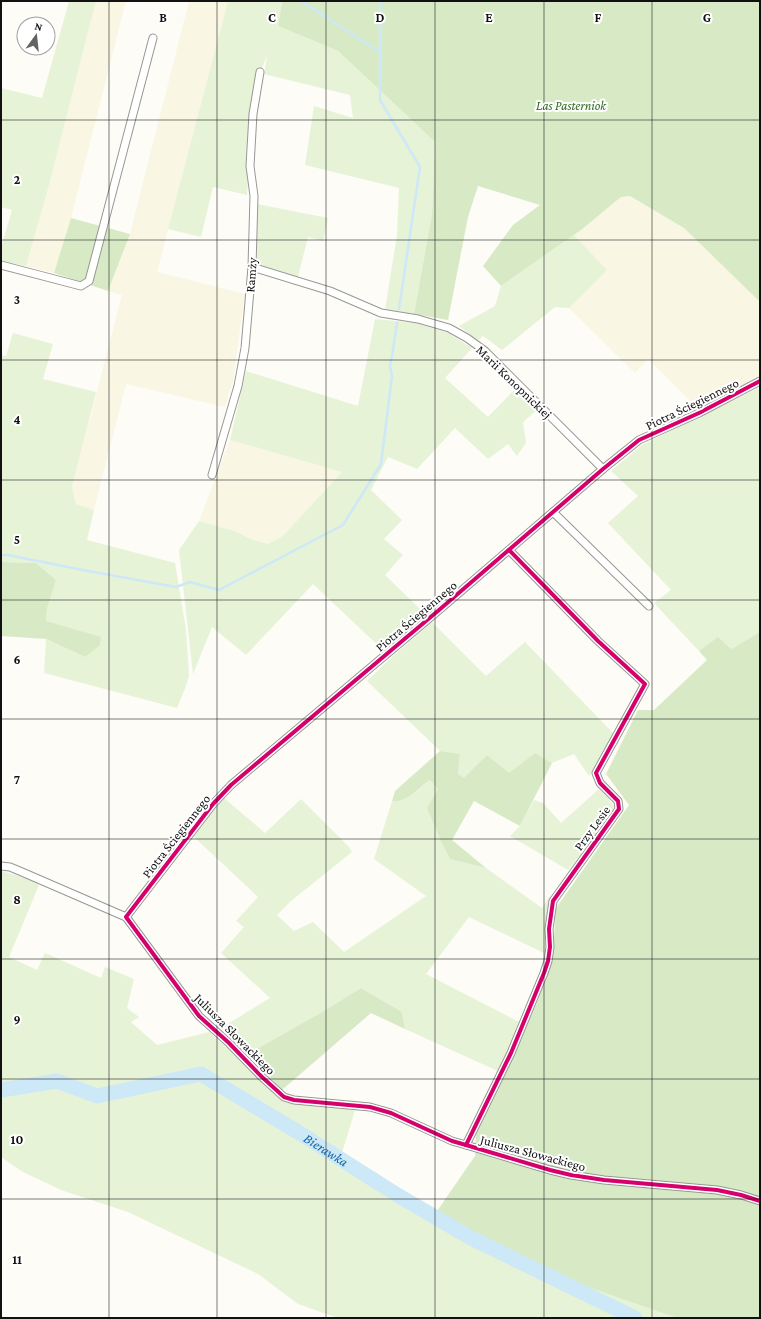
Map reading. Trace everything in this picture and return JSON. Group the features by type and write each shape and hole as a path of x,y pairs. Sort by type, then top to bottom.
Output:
{"street":[{"path":"1,264 82,286 89,281 153,38"},
{"name":"Ramży","path":"212,475 238,386 245,348 252,267 254,196 250,166 253,114 260,72"},
{"name":"Marii Konopnickiej","path":"252,267 330,291 381,314 418,319 449,328 468,338 485,351 603,469"},
{"name":"Piotra Ściegiennego","path":"126,917 213,804 231,785 603,469 639,440 699,413 760,382"},
{"path":"553,512 649,606"},
{"name":"Przy Lesie","path":"466,1145 511,1053 544,973 550,948 549,928 553,901 619,810 618,801 600,783 596,773 645,684 598,640 509,550"},
{"path":"1,866 10,867 126,917"},
{"name":"Juliusza Słowackiego","path":"126,917 199,1016 284,1097 294,1100 370,1107 392,1113 452,1141 571,1175 604,1180 717,1190 760,1201"}],"shaded area":[{"path":"96,1 126,1 71,218 54,273 26,266 48,189"},
{"path":"189,1 228,1 157,272 245,294 233,381 225,407 126,384 94,510 76,504 72,487 122,295 108,291 130,234"},
{"path":"630,196 684,228 760,302 760,376 699,410 648,359 635,373 569,308 606,270 574,235 621,197"},
{"path":"230,440 343,472 283,537 268,545 253,540 235,531 199,521"}],"green space":[{"path":"69,1 96,1 48,189 26,266 1,261 1,248 12,210 1,207 1,88 42,98 54,56 56,56 56,48"},
{"path":"228,1 282,1 278,26 338,51 435,142 432,214 414,314 385,310 397,235 399,188 305,165 314,106 353,118 350,95 264,74 267,56 254,87 247,195 213,187 201,237 168,229"},
{"name":"Las Pasterniok","path":"282,1 760,1 760,302 684,228 630,196 621,197 581,230 501,286 483,266 513,225 540,205 478,186 468,217 448,320 414,314 432,214 435,142 338,51 278,26"},
{"path":"257,204 328,218 323,241 308,237 298,277 257,264"},
{"path":"71,218 130,234 108,291 54,273"},
{"path":"574,235 607,270 569,308 555,307 502,350 483,336 478,341 459,326 495,306 501,286"},
{"path":"375,319 416,323 448,333 472,348 445,378 488,417 515,389 537,410 523,422 526,443 517,456 508,444 488,459 455,428 417,469 388,457 371,490 402,520 384,539 403,555 385,575 424,613 383,650 313,584 246,655 212,627 193,674 179,550 199,521 235,531 253,540 268,544 283,536 342,472 230,440 246,371 358,406"},
{"path":"13,333 53,344 43,379 96,392 72,487 76,504 94,510 87,540 175,563 186,630 189,676 177,708 44,673 46,639 85,657 46,621 47,609 56,580 36,563 1,562 1,355 6,356"},
{"path":"760,387 760,632 731,649 718,638 699,651 654,603 671,590 608,523 638,496 611,471 642,445"},
{"path":"1,562 36,563 56,580 47,609 46,621 101,637 100,645 85,657 46,639 1,636"},
{"path":"432,622 486,676 525,642 614,734 589,776 574,754 552,763 535,753 509,774 487,755 464,779 458,774 460,754 440,751 367,681"},
{"path":"760,632 760,1318 677,1318 544,1272 435,1214 475,1156 476,1129 507,1070 539,998 553,951 556,908 629,805 606,774 638,710 654,710 707,660 699,651 718,637 731,649"},
{"path":"440,751 460,754 458,774 464,778 487,755 509,773 535,753 552,763 520,826 474,801 452,840 486,868 450,859 427,808 438,789 430,780 403,800 392,801 395,791"},
{"path":"430,780 438,789 450,859 486,868 542,908 550,896 546,954 469,917 426,974 521,1023 500,1072 405,1029 402,1012 361,988 248,1054 221,1028 270,998 221,953 244,927 236,921 258,897 193,836 224,798 265,833 301,799 349,847 352,852 291,901 277,915 294,931 313,922 344,952 426,896 374,859 392,801 408,798"},
{"path":"599,789 614,807 609,820 568,870 510,836 520,826 534,800 543,803 561,823"},
{"path":"1,871 36,881 39,885 9,957 37,970 45,953 101,978 105,967 134,979 127,1008 139,1017 131,1022 157,1045 209,1032 259,1076 281,1100 355,1110 341,1156 200,1071 148,1079 164,1087 199,1079 501,1256 560,1287 544,1272 677,1318 338,1318 298,1304 258,1274 128,1212 61,1190 21,1171 1,1157"},
{"path":"361,988 402,1012 405,1029 371,1013 282,1090 248,1054 322,1012"}],"waterway":[{"path":"301,1 380,52"},
{"path":"383,1 380,5 380,100 420,167 399,309"},
{"path":"1,555 8,555 176,587 190,582 219,590 343,525 381,464 392,376 390,366 397,323"},
{"name":"Bierawka","path":"1,1090 57,1081 97,1096 201,1074 298,1132 399,1196 471,1238 635,1318"}],"cycle path":[{"path":"760,381 699,413 639,440 603,469 439,610 231,785 213,804 126,917 199,1016 284,1097 294,1100 370,1107 391,1113 452,1141 571,1175 604,1180 717,1190 760,1201"},
{"path":"466,1145 511,1053 544,973 550,947 549,929 553,901 619,809 618,801 600,783 596,773 645,684 598,641 509,550"}]}
